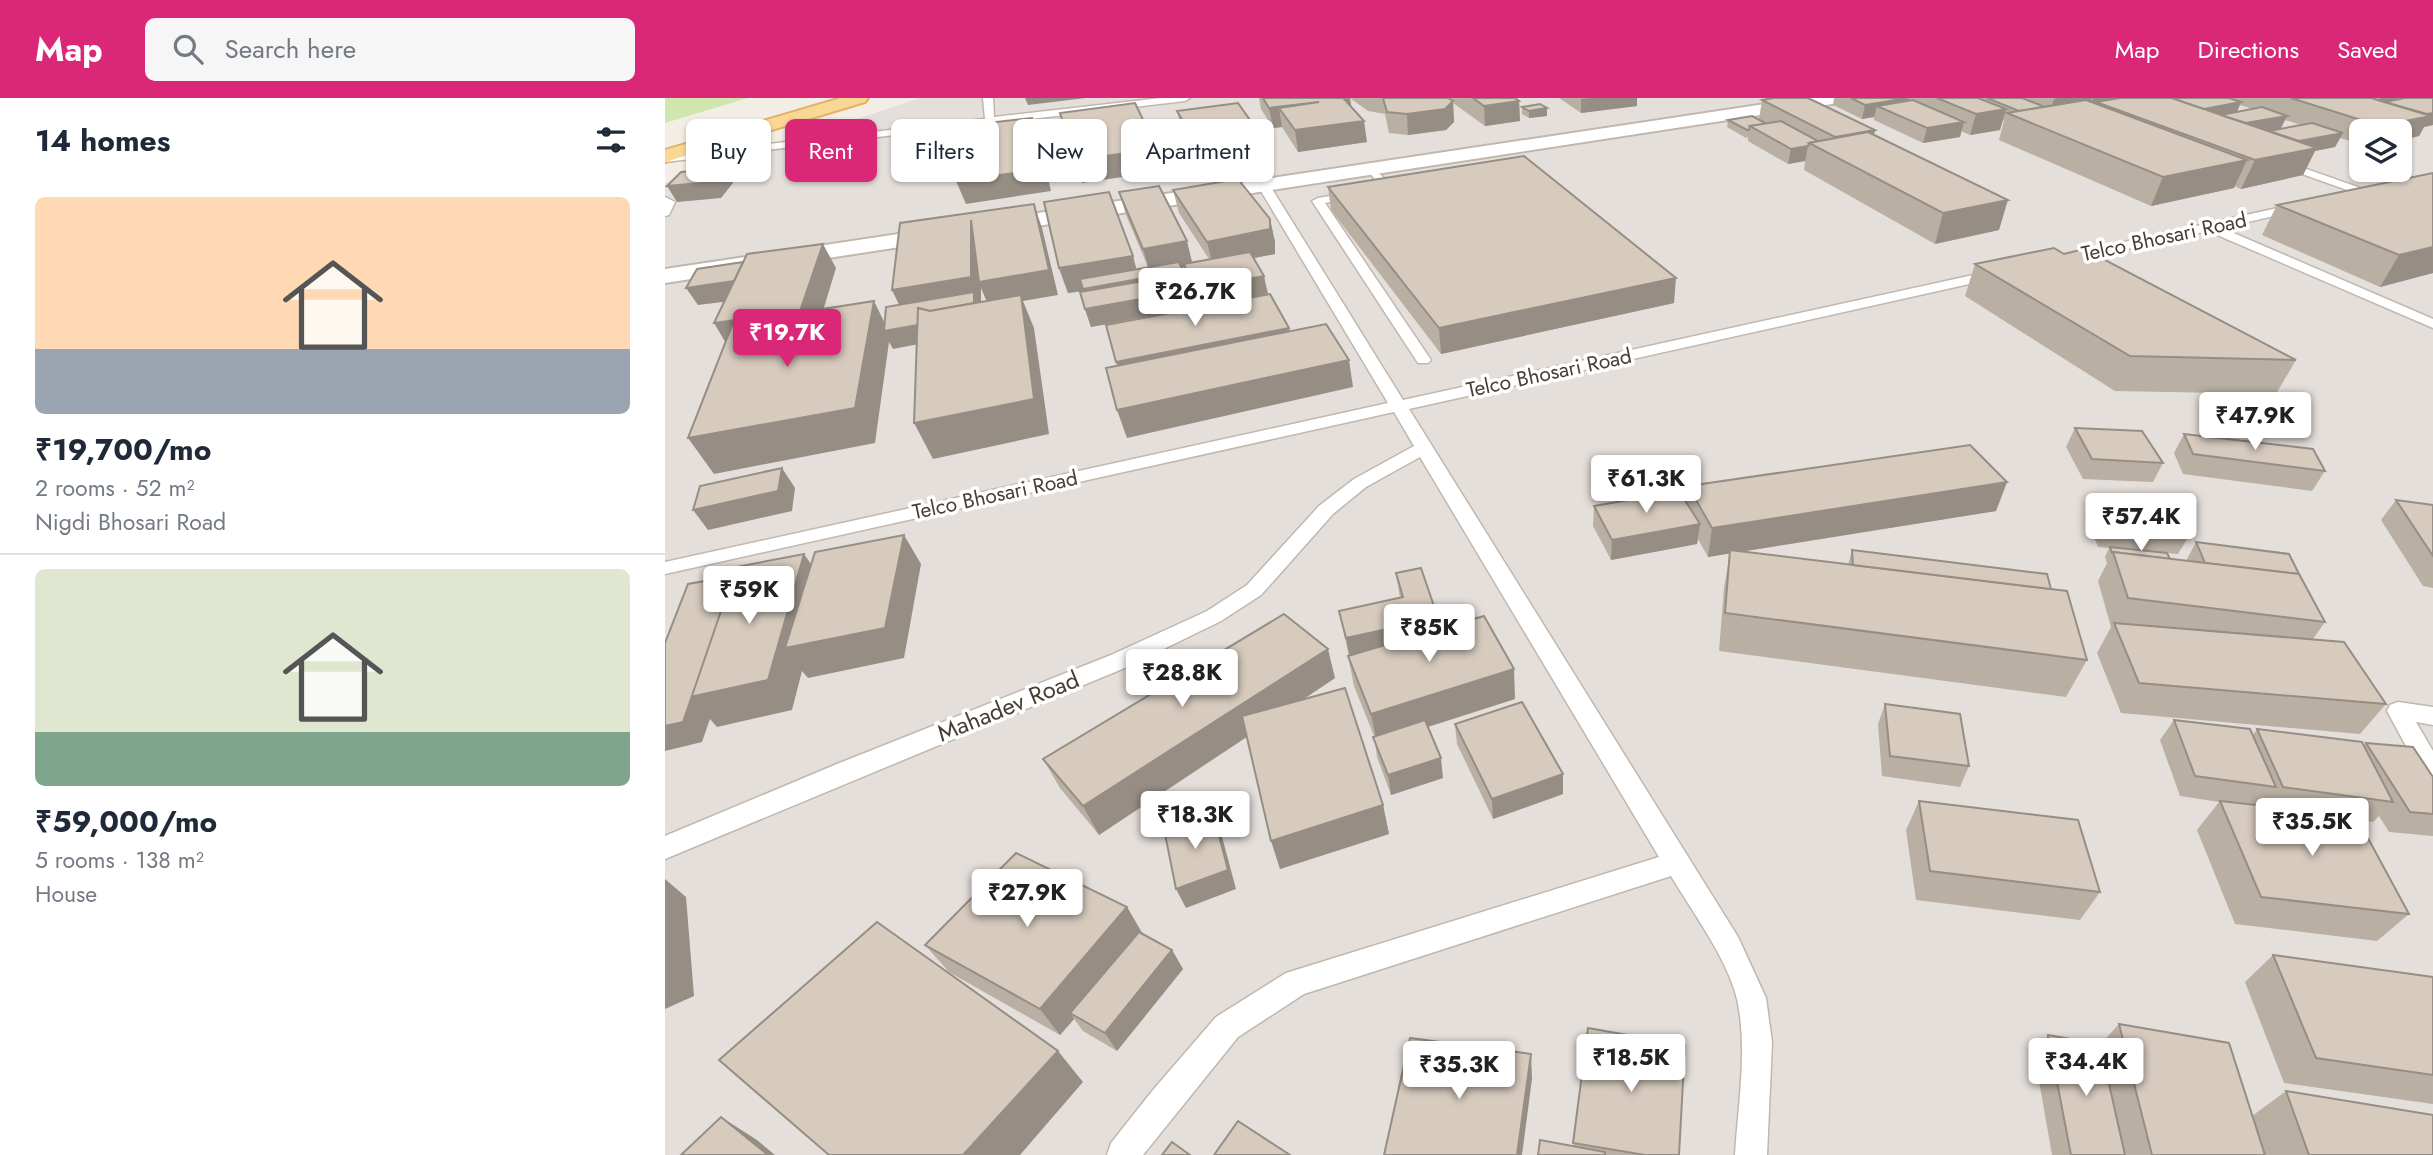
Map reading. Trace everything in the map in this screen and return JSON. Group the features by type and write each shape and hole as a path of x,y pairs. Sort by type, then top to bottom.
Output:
{"main road":[{"path":"665,141 814,98"},
{"path":"665,157 859,98"}],"street":[{"path":"1274,179 1779,98"},
{"path":"1274,179 1503,157 1839,98"},
{"path":"665,262 1253,182"},
{"path":"665,276 1254,182"}],"lane":[{"path":"988,98 990,119"},
{"path":"999,121 1185,98"},
{"path":"665,157 891,133"},
{"path":"2268,158 2372,191 2339,198"},
{"path":"1371,169 1397,188 1318,201 1423,360"},
{"path":"1261,182 1728,946 1751,998 1758,1042 1751,1155"},
{"path":"665,200 669,202 665,212"},
{"name":"Telco Bhosari Road","path":"2047,263 2313,204"},
{"path":"2209,227 2433,324"},
{"name":"Telco Bhosari Road","path":"665,568 2006,272"},
{"name":"Mahadev Road","path":"665,848 846,771 1119,661 1213,616 1254,590 1326,510 1360,483 1424,448"},
{"path":"2433,716 2398,711 2433,772"},
{"path":"1123,1155 1164,1101 1227,1027 1296,983 1677,863"}],"shaded area":[{"path":"920,98 2433,98 2433,1155 665,1155 665,183 686,176 686,182 771,182 771,148 785,143 785,182 877,182 877,119 857,119"}],"green space":[{"path":"665,98 748,98 665,123"}],"building":[{"path":"1263,98 1350,98 1344,99 1364,121 1295,130 1279,108 1319,102 1269,108"},
{"path":"1383,98 1448,98 1453,101 1445,109 1407,114 1387,112"},
{"path":"1473,98 1515,98 1519,101 1484,106"},
{"path":"1808,98 1875,130 1835,137 1762,100"},
{"path":"1851,98 1908,98 1865,105"},
{"path":"1937,98 1978,98 2006,109 1976,114"},
{"path":"1987,98 2022,98 2045,107 2019,111"},
{"path":"2120,98 2172,98 2317,148 2255,160 2096,102"},
{"path":"2172,98 2229,98 2241,102 2204,109"},
{"path":"2291,98 2371,98 2431,116 2412,120 2358,119"},
{"path":"2405,98 2433,98 2433,113 2427,114 2385,102"},
{"path":"1913,100 1964,122 1927,128 1877,106"},
{"path":"2086,100 2247,160 2163,177 2007,113"},
{"path":"1135,103 1143,119 1121,119 1121,154 1107,156 1107,119 1062,119 1060,113"},
{"path":"1238,103 1249,119 1182,119 1177,111"},
{"path":"1540,104 1547,108 1529,111 1522,107"},
{"path":"2262,107 2287,116 2246,123 2221,115"},
{"path":"1752,116 1767,124 1750,126 1747,130 1728,120"},
{"path":"1013,120 1013,173 999,175 999,122"},
{"path":"1781,121 1818,141 1791,149 1750,126"},
{"path":"2312,123 2343,133 2299,141 2269,131"},
{"path":"1868,132 2008,200 1943,213 1809,143"},
{"path":"1524,156 1676,278 1439,328 1328,187"},
{"path":"681,172 686,172 686,182 712,182 667,186"},
{"path":"2433,173 2433,247 2399,255 2277,205 2389,182 2412,182 2412,177"},
{"path":"1220,182 1240,182 1270,219 1270,229 1207,242 1173,190"},
{"path":"1159,186 1187,241 1143,249 1119,192"},
{"path":"1109,192 1133,256 1059,268 1044,202"},
{"path":"1034,204 1049,270 979,282 971,220 971,277 892,290 900,223"},
{"path":"823,244 800,311 714,323 747,254"},
{"path":"2054,248 2064,254 2084,249 2296,360 2130,356 1975,264"},
{"path":"1250,252 1264,276 1195,289 1184,264"},
{"path":"743,262 734,281 686,288 697,269"},
{"path":"1179,262 1183,271 1083,289 1080,279"},
{"path":"1184,274 1191,290 1085,309 1080,292"},
{"path":"974,292 974,303 930,311 918,308 918,325 884,331 886,307"},
{"path":"1270,294 1289,328 1116,362 1106,325"},
{"path":"1021,295 1034,399 914,423 918,308 930,311"},
{"path":"874,301 855,408 688,438 733,323"},
{"path":"1326,324 1349,360 1117,410 1106,368"},
{"path":"2075,428 2142,431 2163,463 2092,459"},
{"path":"2184,434 2313,449 2325,471 2193,454"},
{"path":"1970,445 2007,482 1712,528 1688,486"},
{"path":"782,468 778,491 693,510 700,486"},
{"path":"1679,491 1700,524 1612,540 1594,506"},
{"path":"2095,494 2173,501 2190,534 2109,527"},
{"path":"2396,500 2433,505 2433,556"},
{"path":"904,535 885,628 785,648 815,552"},
{"path":"2196,542 2289,554 2299,574 2205,563"},
{"path":"2110,547 2167,553 2170,559 2112,553"},
{"path":"1730,550 2067,591 2087,660 1725,613"},
{"path":"1852,550 2047,574 2051,589 1853,565"},
{"path":"2113,552 2299,574 2325,622 2128,598"},
{"path":"804,554 768,680 690,697 736,567"},
{"path":"1421,568 1438,618 1346,638 1339,611 1403,597 1396,573"},
{"path":"733,576 683,722 665,726 665,643 688,584"},
{"path":"1284,614 1328,649 1083,806 1043,759"},
{"path":"1484,616 1514,669 1371,714 1348,656"},
{"path":"2114,623 2344,642 2386,704 2139,683"},
{"path":"1345,688 1383,805 1271,841 1242,716"},
{"path":"1522,702 1563,774 1492,799 1455,724"},
{"path":"1885,704 1960,714 1969,766 1890,756"},
{"path":"1425,720 1441,758 1388,775 1373,737"},
{"path":"2174,720 2250,729 2276,787 2195,776"},
{"path":"2257,729 2362,742 2393,802 2283,787"},
{"path":"2366,743 2413,747 2433,777 2433,814 2410,812"},
{"path":"1919,801 2078,820 2100,892 1930,871"},
{"path":"2220,801 2356,816 2409,914 2261,897"},
{"path":"1213,813 1228,870 1176,889 1164,829"},
{"path":"1016,853 1127,907 1040,1009 925,945"},
{"path":"877,922 1058,1051 963,1155 829,1155 719,1060"},
{"path":"1139,932 1172,950 1105,1033 1070,1013"},
{"path":"2273,955 2433,977 2433,1075 2316,1058"},
{"path":"2119,1024 2229,1043 2265,1155 2152,1155"},
{"path":"1588,1028 1685,1045 1679,1155 1645,1155 1573,1143"},
{"path":"2048,1035 2100,1044 2125,1155 2071,1155"},
{"path":"1410,1038 1531,1054 1517,1155 1384,1155"},
{"path":"2286,1091 2433,1115 2433,1155 2309,1155"},
{"path":"721,1117 768,1155 681,1155"},
{"path":"1238,1121 1290,1155 1214,1155"},
{"path":"1540,1140 1605,1152 1605,1155 1538,1155"},
{"path":"1172,1142 1190,1155 1162,1155"}]}
